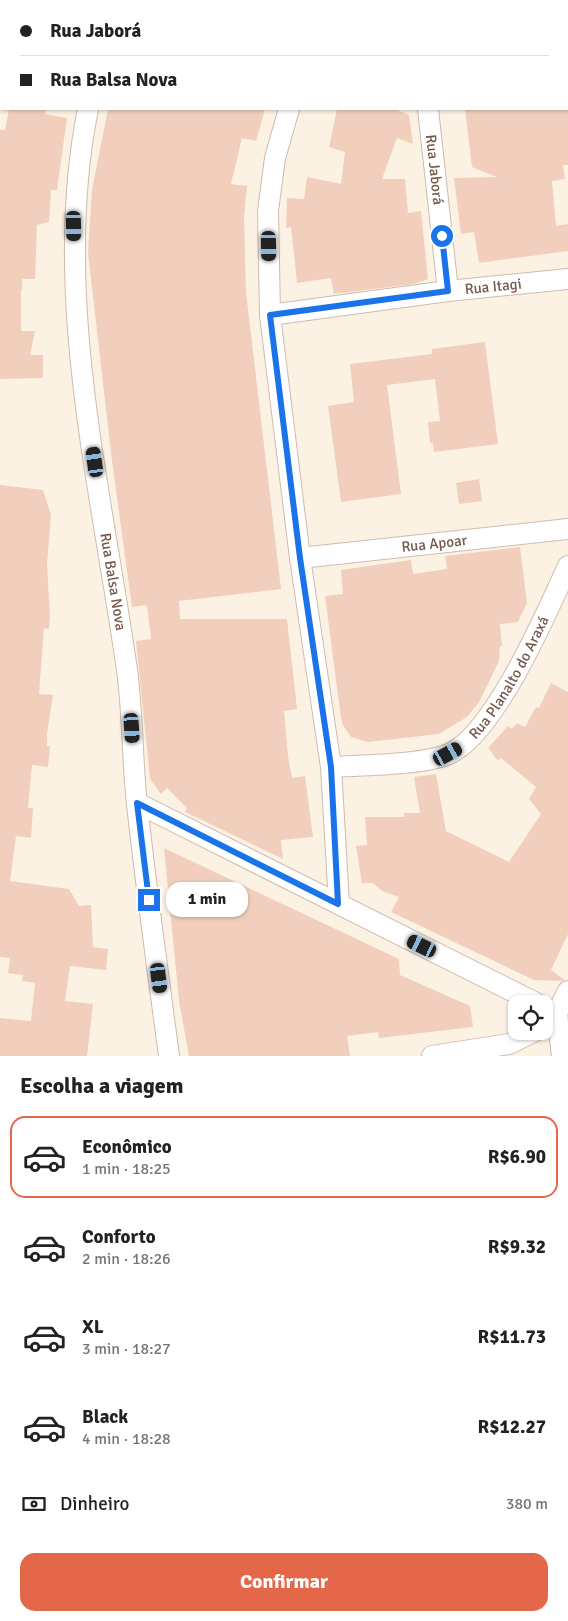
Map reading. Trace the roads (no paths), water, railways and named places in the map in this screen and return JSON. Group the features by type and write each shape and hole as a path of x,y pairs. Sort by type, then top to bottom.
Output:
{"street":[{"name":"Rua Balsa Nova","path":"88,110 78,165 74,218 76,312 104,523 127,673 137,803 169,1056"},
{"path":"289,110 275,158 268,211 270,315 300,558 331,767 338,904"},
{"name":"Rua Jaborá","path":"428,110 448,291"},
{"name":"Rua Itagi","path":"270,315 448,291 568,279"},
{"name":"Rua Apoar","path":"300,558 568,529"},
{"name":"Rua Planalto do Araxá","path":"331,767 429,760 448,754 462,746 487,721 535,637 568,566"},
{"path":"137,803 520,995"},
{"path":"562,1056 553,1015 568,991"},
{"path":"432,1056 509,1044 517,1040"}]}
